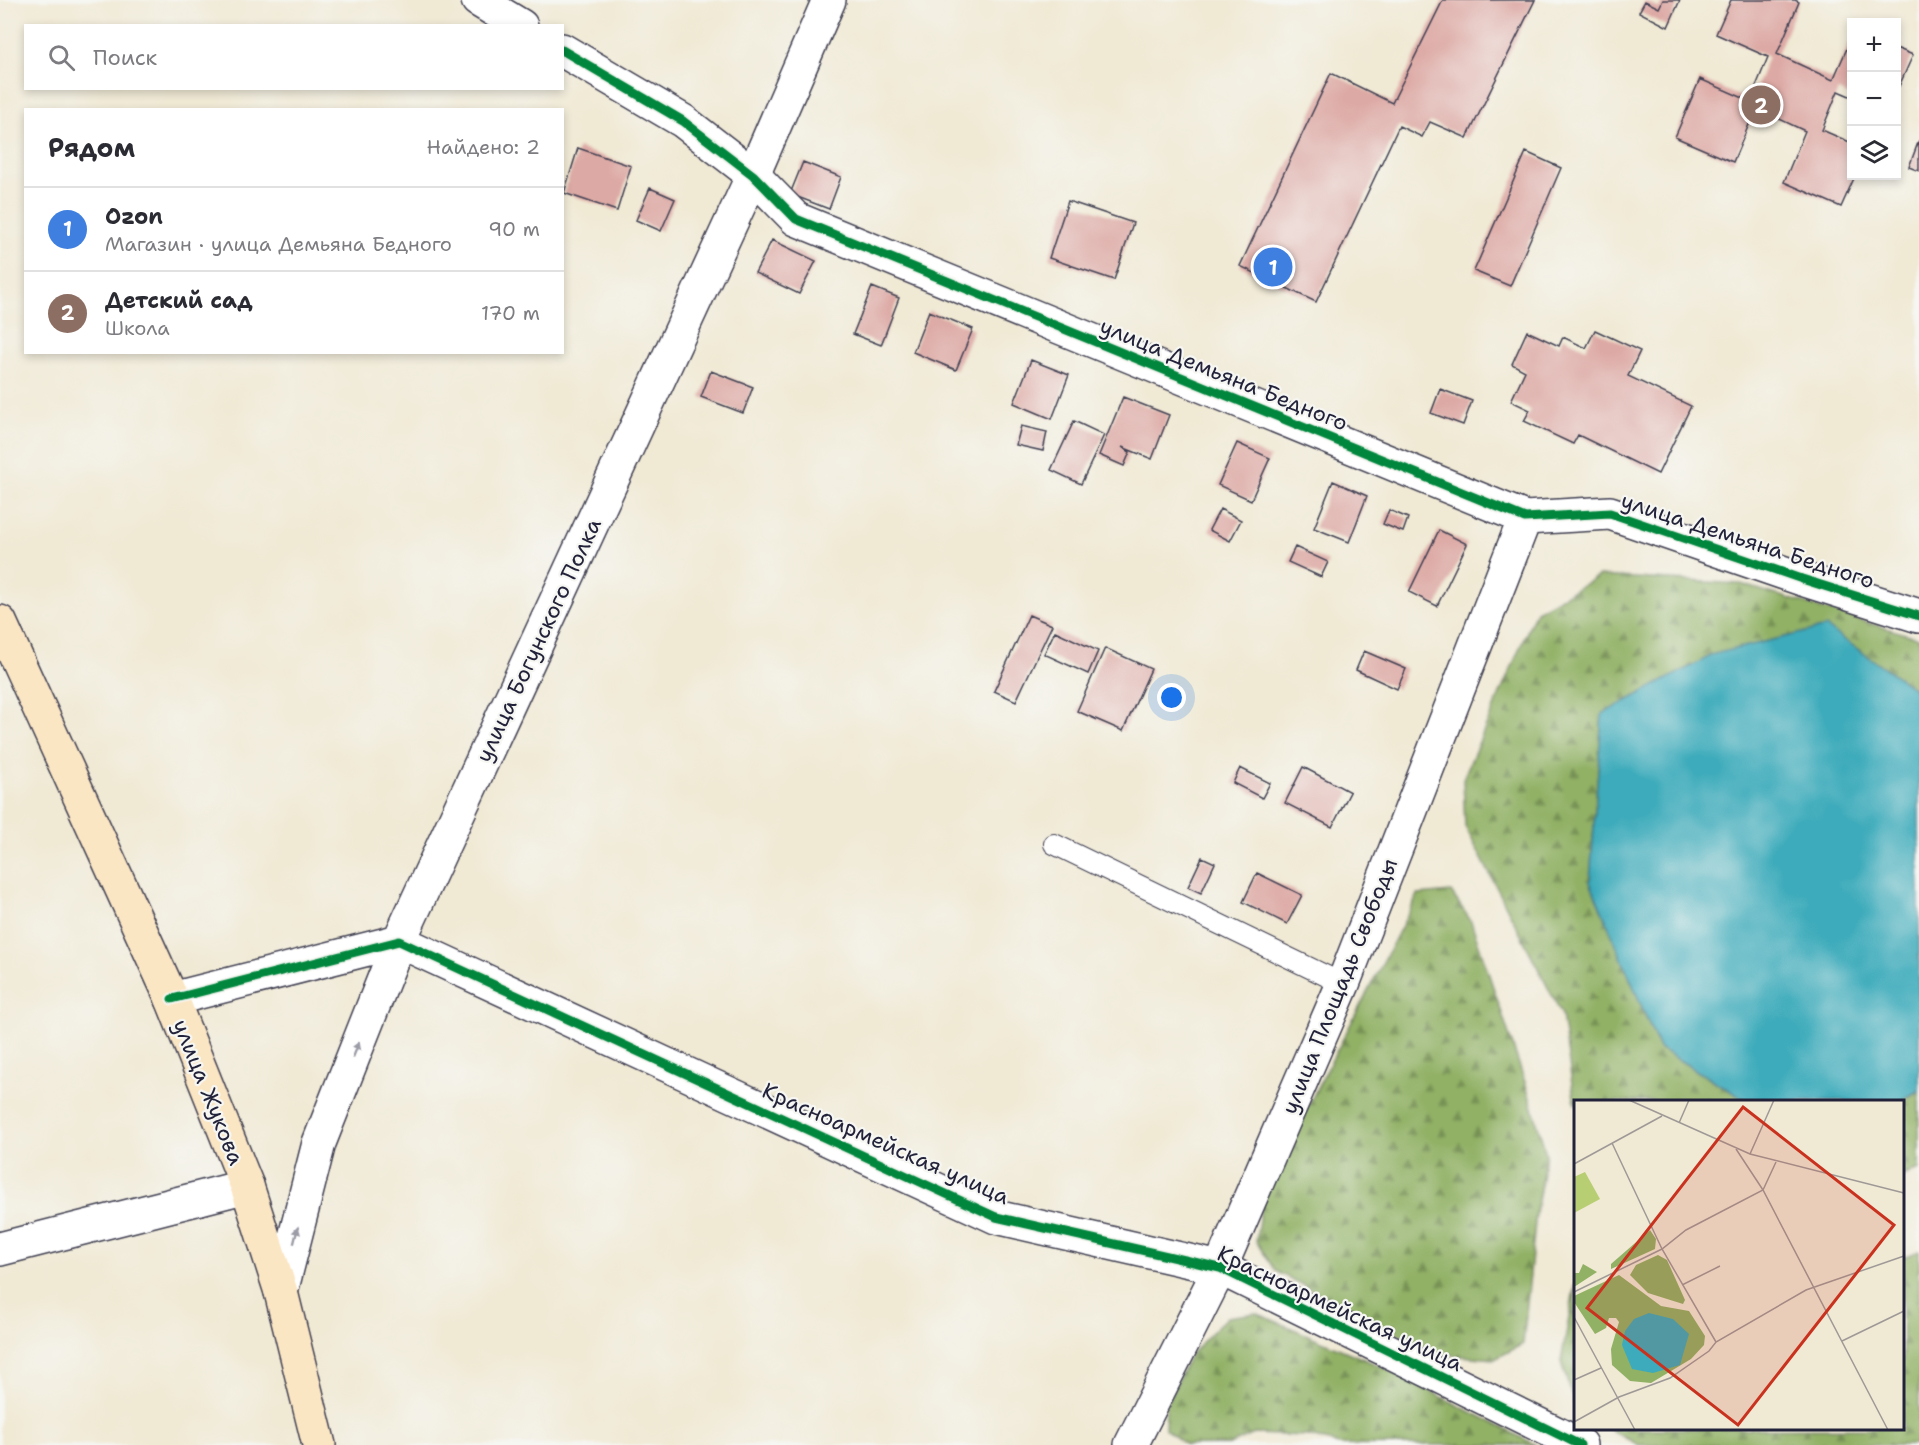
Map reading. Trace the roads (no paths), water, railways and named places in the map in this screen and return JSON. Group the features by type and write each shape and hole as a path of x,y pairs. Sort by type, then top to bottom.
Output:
{"main road":[{"name":"улица Жукова","path":"0,622 172,999 247,1186 281,1292 319,1445"}],"street":[{"path":"478,0 518,24"},
{"name":"улица Богунского Полка","path":"281,1292 319,1143 399,941 753,175 829,0"},
{"name":"улица Демьяна Бедного","path":"564,51 683,121 753,175 796,219 1524,518 1610,513 1802,579 1919,616"},
{"name":"улица Площадь Свободы","path":"1131,1445 1220,1268 1343,984 1524,518"},
{"path":"172,999 399,941"},
{"name":"Красноармейская улица","path":"399,941 996,1217 1220,1268 1580,1445"},
{"path":"0,1249 247,1186"}],"lane":[{"path":"1054,844 1343,984"}],"water":[{"path":"1826,627 1919,692 1919,1091 1901,1100 1745,1100 1659,1048 1590,882 1602,714 1714,654"}],"place":[{"name":"Детский сад","path":"1761,105"},
{"name":"Ozon","path":"1273,267"}]}
